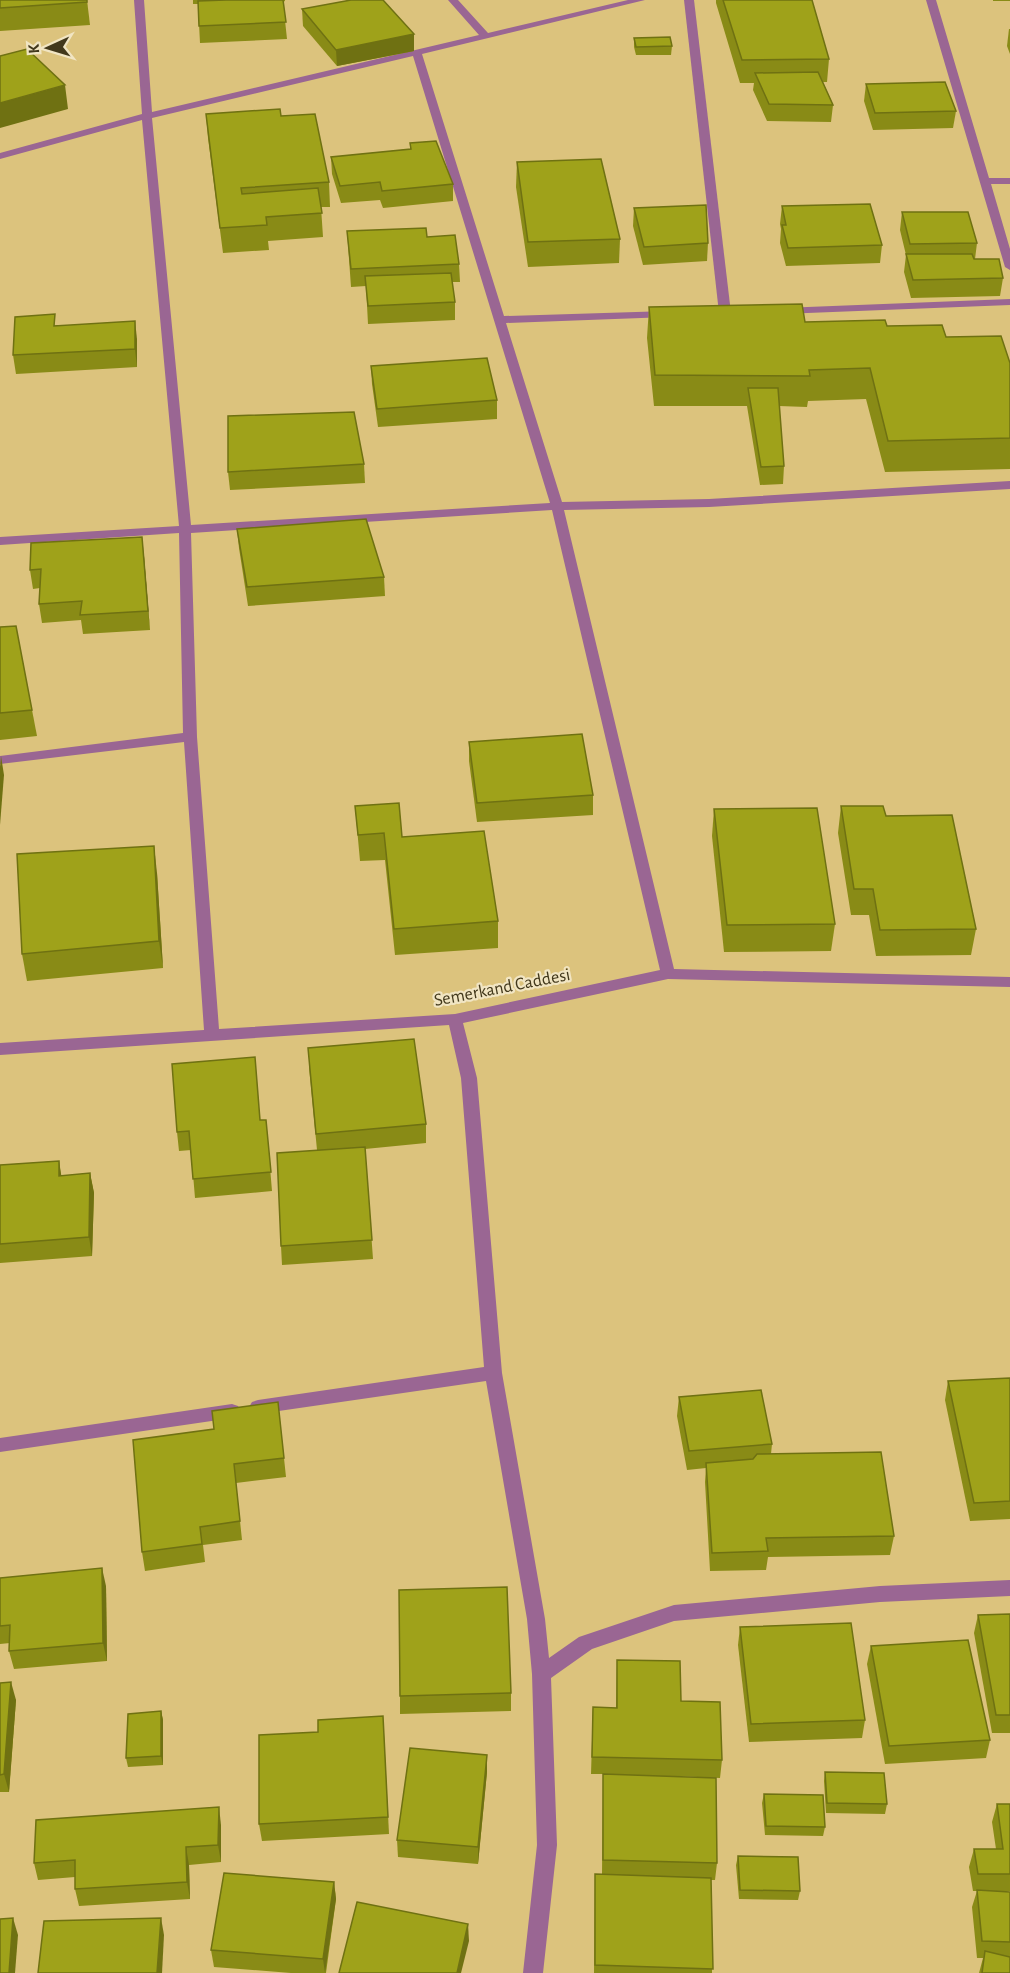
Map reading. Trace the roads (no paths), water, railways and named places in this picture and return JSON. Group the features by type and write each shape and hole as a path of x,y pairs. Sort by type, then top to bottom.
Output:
{"street":[{"path":"139,0 147,116 185,530 190,737 212,1036"},
{"path":"453,0 485,36"},
{"path":"0,156 147,116 640,0"},
{"path":"689,0 725,313"},
{"path":"931,0 1010,267"},
{"path":"416,52 557,506 668,974"},
{"path":"986,181 1010,181"},
{"path":"772,311 1010,302"},
{"path":"499,320 677,314"},
{"path":"0,541 557,506 708,503 1010,484"},
{"path":"0,760 190,737"},
{"name":"Semerkand Caddesi","path":"0,1049 455,1019 668,974 1010,982"},
{"path":"455,1019 468,1078 493,1373 536,1619 541,1674 547,1845 533,1973"},
{"path":"0,1445 493,1373"},
{"path":"541,1674 586,1643 674,1613 880,1594 1010,1588"}]}
